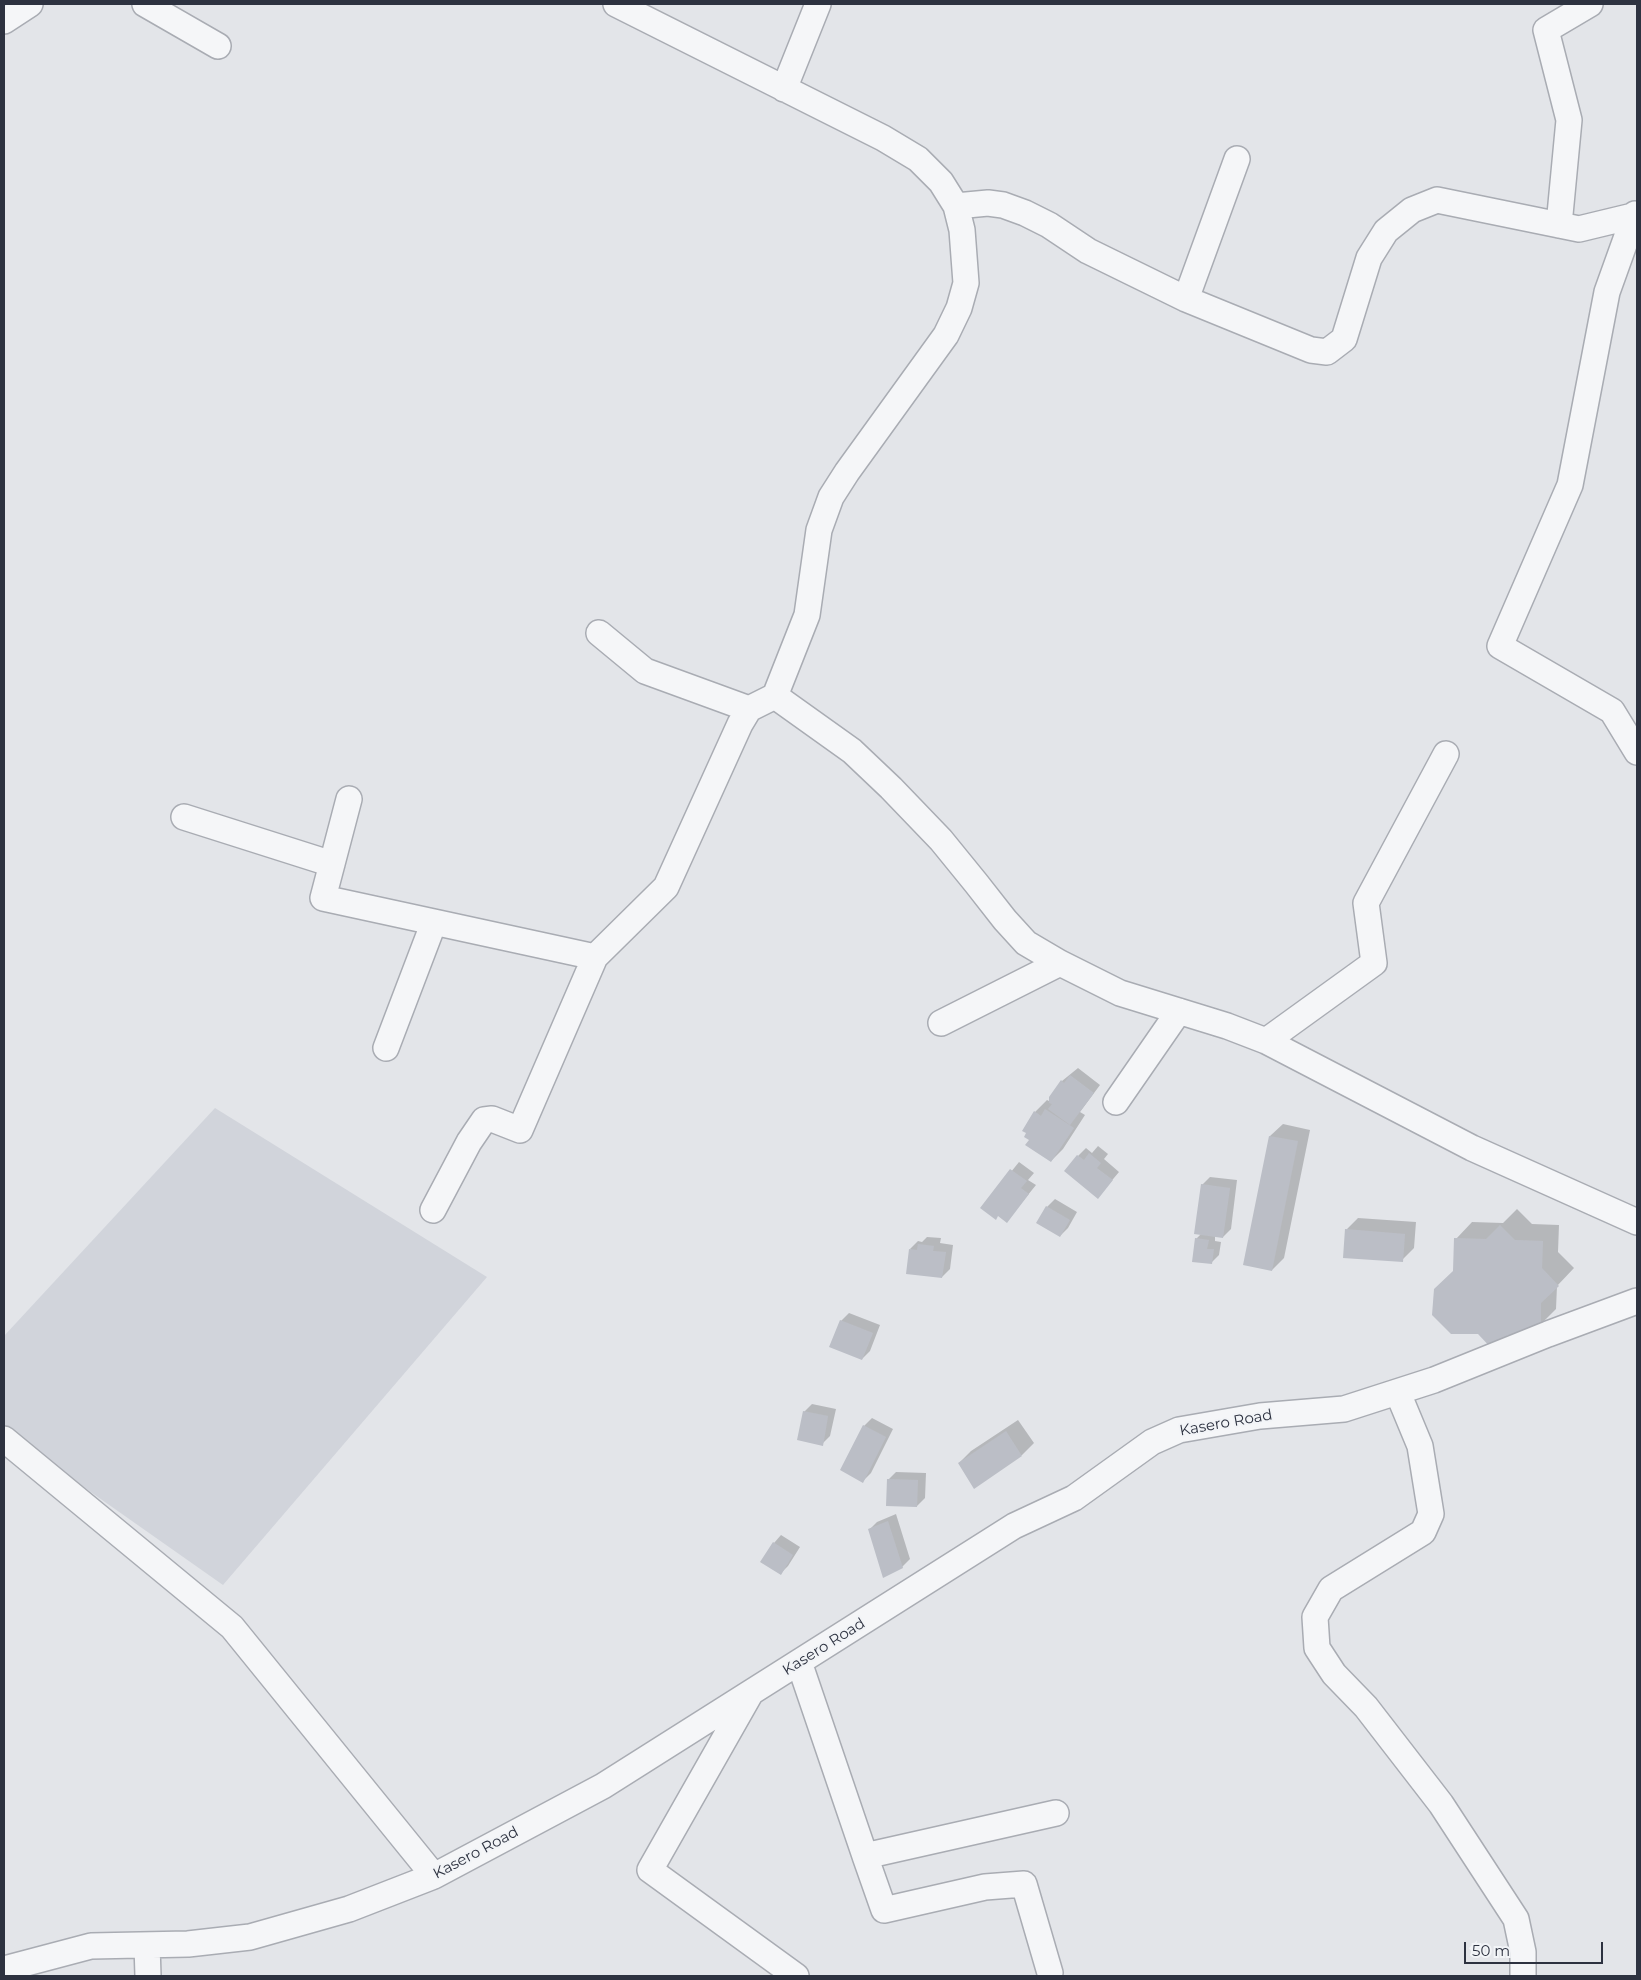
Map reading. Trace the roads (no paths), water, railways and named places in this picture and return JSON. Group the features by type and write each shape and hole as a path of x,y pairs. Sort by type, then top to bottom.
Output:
{"street":[{"path":"4,21 30,4"},
{"path":"145,4 218,46"},
{"path":"433,1210 469,1142 484,1120 492,1118 520,1130 595,957 666,887 740,724 749,709 775,696 807,615 819,530 831,498 847,472 946,335 959,308 966,282 962,230 956,206 941,182 918,159 883,138 616,4"},
{"path":"784,89 818,4"},
{"path":"1559,225 1569,120 1546,30 1590,4"},
{"path":"1186,298 1237,159"},
{"path":"956,206 988,203 1003,205 1024,213 1050,225 1088,251 1186,298 1311,350 1327,352 1344,339 1369,258 1386,231 1412,210 1437,200 1578,229 1636,215"},
{"path":"1636,215 1607,292 1570,485 1500,646 1612,711 1637,752"},
{"path":"599,633 645,671 749,709"},
{"path":"775,696 852,751 891,788 941,840 976,882 1004,920 1026,943 1060,963 1120,993 1227,1026 1266,1041 1472,1148 1637,1222"},
{"path":"1266,1041 1374,963 1366,903 1446,754"},
{"path":"349,799 323,898 595,957"},
{"path":"184,817 332,864"},
{"path":"386,1048 434,922"},
{"path":"941,1023 1060,963"},
{"path":"1116,1102 1179,1011"},
{"name":"Kasero Road","path":"4,1969 90,1946 188,1944 250,1938 349,1909 434,1876 603,1786 1014,1526 1074,1498 1152,1442 1179,1430 1260,1416 1344,1409 1434,1380 1548,1334 1637,1301"},
{"path":"1398,1393 1420,1446 1431,1514 1423,1532 1331,1589 1314,1617 1317,1648 1334,1674 1366,1707 1441,1804 1516,1919 1523,1952 1523,1976"},
{"path":"4,1439 232,1627 434,1876"},
{"path":"799,1662 884,1910 985,1887 1024,1884 1050,1973"},
{"path":"752,1692 650,1870 796,1976"},
{"path":"865,1856 1056,1813"},
{"path":"146,1945 148,1976"}]}
